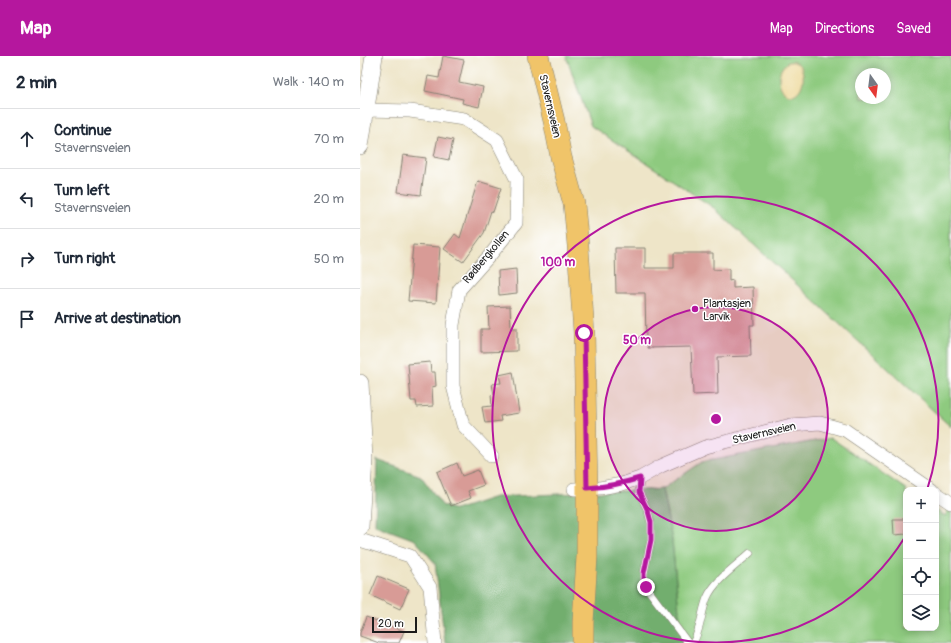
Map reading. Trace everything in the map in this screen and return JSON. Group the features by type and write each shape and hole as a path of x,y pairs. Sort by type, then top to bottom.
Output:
{"main road":[{"name":"Stavernsveien","path":"538,56 553,114 561,157 574,204 578,246 584,333 577,558 583,622 583,643"}],"street":[{"path":"360,146 374,56"},
{"name":"Rødbergkollen","path":"366,110 410,111 464,120 497,140 517,180 516,223 459,290 452,325 453,386 463,425 492,456"},
{"path":"360,383 364,459 360,527"},
{"name":"Stavernsveien","path":"580,488 600,488 622,484 640,478 661,466 705,447 791,425 820,424 845,430 928,487"},
{"path":"939,495 951,503"},
{"path":"360,540 410,556 430,587 435,643"}],"lane":[{"path":"640,478 639,492 648,511 651,522 651,540 644,573 644,581 646,587 688,643"},
{"path":"693,643 708,597 716,585 750,553"}],"green space":[{"path":"566,56 951,56 951,427 714,208 591,126"},
{"path":"831,438 903,487 903,631 939,631 939,512 945,516 951,506 951,643 682,643 672,540 662,489 702,462"},
{"path":"377,460 421,476 442,505 455,510 495,497 662,489 672,540 682,643 445,643 435,563 415,540 375,525"}],"sand":[{"path":"788,62 798,64 803,73 800,89 793,95 784,92 781,88 779,80 782,68"}],"building":[{"path":"443,56 464,60 459,82 483,87 479,107 462,103 463,99 425,91 428,76 439,78"},
{"path":"438,137 453,140 449,160 434,157"},
{"path":"403,155 426,158 421,195 398,192"},
{"path":"478,181 501,188 493,212 491,211 484,233 463,262 444,249 455,234 460,238"},
{"path":"413,245 440,247 436,303 408,301"},
{"path":"615,248 645,248 645,268 674,268 674,253 713,253 713,270 729,269 729,281 733,280 733,288 753,287 754,325 750,325 751,356 717,357 718,394 693,395 691,347 648,348 648,340 646,340 645,293 616,293"},
{"path":"516,269 517,293 499,295 498,271"},
{"path":"510,306 511,328 517,328 517,351 481,352 481,329 489,329 488,307"},
{"path":"430,362 431,372 435,372 436,386 432,387 433,406 417,407 416,401 411,401 408,364"},
{"path":"513,372 519,413 500,416 501,421 485,423 482,407 492,406 491,395 494,394 492,384 501,383 499,375"},
{"path":"457,463 462,476 478,470 484,485 468,491 471,498 451,506 437,472"},
{"path":"893,519 903,519 903,534 894,535"},
{"path":"378,576 409,589 400,609 370,595"},
{"path":"366,617 404,631 399,643 379,643 360,636"}],"place":[{"name":"Plantasjen Larvik","path":"695,309"}],"route":[{"path":"584,333 587,488 600,488 622,484 640,478 639,492 648,511 651,522 651,540 644,573 646,587"}]}
